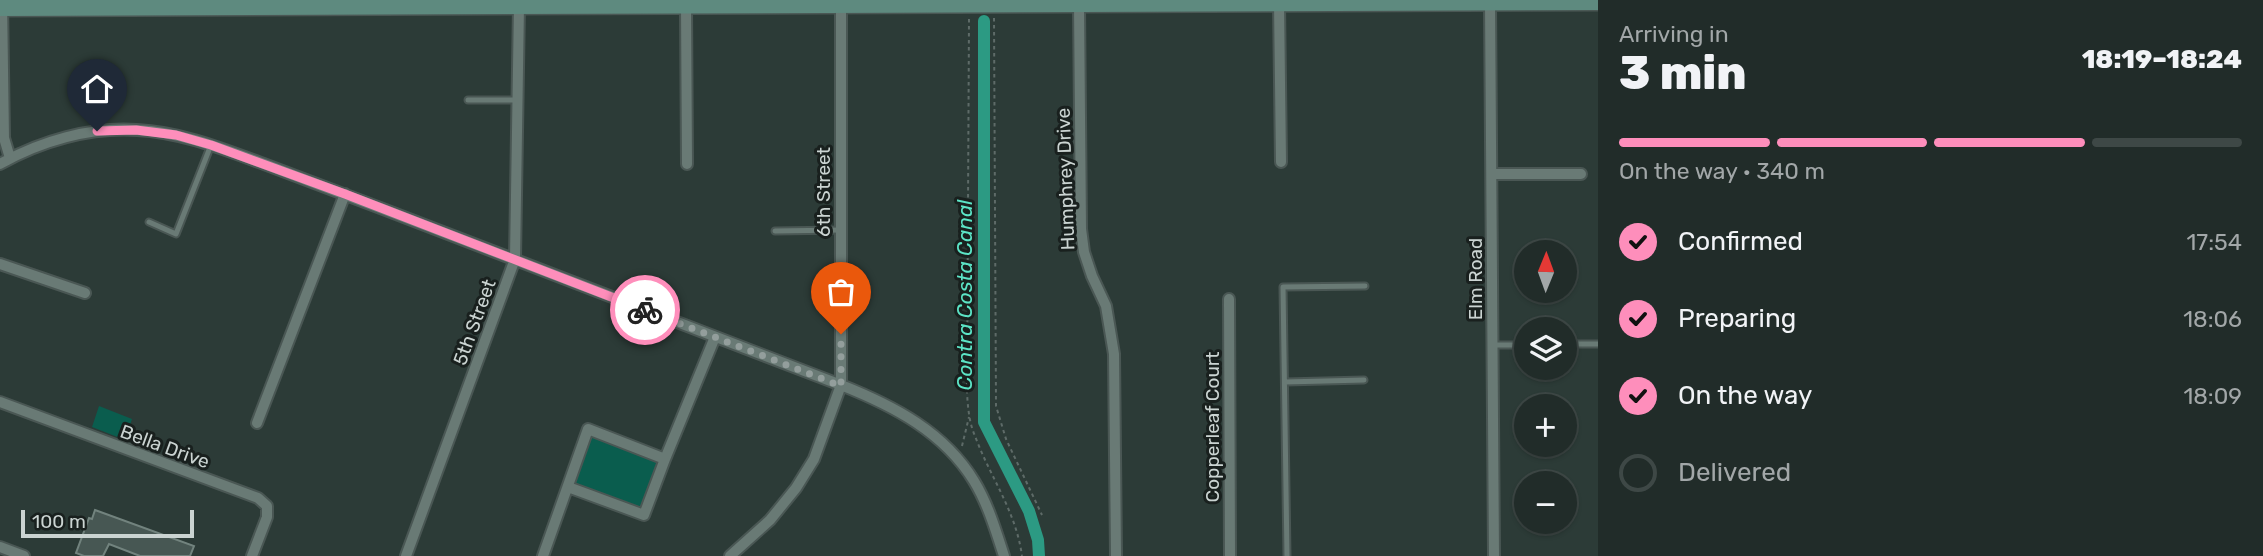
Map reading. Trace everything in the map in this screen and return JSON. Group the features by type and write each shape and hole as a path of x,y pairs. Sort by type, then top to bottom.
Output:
{"street":[{"name":"6th Street","path":"730,556 770,520 796,488 814,459 841,386 841,2"},
{"name":"Elm Road","path":"1490,2 1494,556"},
{"path":"10,158 4,138 1,5 1598,2"},
{"path":"1279,3 1281,162"},
{"name":"5th Street","path":"406,556 515,259 519,5"},
{"path":"686,5 687,164"},
{"name":"Humphrey Drive","path":"1079,5 1081,229 1084,252 1106,306 1114,354 1116,556"},
{"path":"0,164 66,137 97,131 136,130 176,135 345,194 875,399 907,415 959,460 975,481 986,503 1004,556"},
{"path":"1492,174 1581,174"},
{"path":"257,423 345,194"},
{"path":"0,264 85,293"},
{"name":"Copperleaf Court","path":"1228,299 1230,556"},
{"path":"568,487 644,515 715,337"},
{"name":"Bella Drive","path":"0,402 258,498 267,506 267,517 252,556"},
{"path":"543,556 588,429 665,459"},
{"path":"0,547 24,556"}],"lane":[{"path":"468,100 517,100"},
{"path":"149,222 177,234 211,145"},
{"path":"775,231 841,230"},
{"path":"1287,556 1283,287 1365,286"},
{"path":"1577,344 1598,344"},
{"path":"1493,345 1514,345"},
{"path":"1285,382 1364,380"}],"path":[{"path":"970,4 967,274 969,416 974,435 1013,516 1022,556"},
{"path":"992,4 996,406 1006,439 1042,515"},
{"path":"959,460 969,416"}],"green space":[{"path":"99,406 132,419 125,440 92,427"},
{"path":"588,429 665,459 644,515 568,487"}],"building":[{"path":"95,510 194,546 190,556 140,556 109,544 103,556 76,553 89,518 92,519"}],"waterway":[{"name":"Contra Costa Canal","path":"984,21 984,422 1029,511 1038,540 1039,556"}],"way so far":[{"path":"645,310 841,386 841,334"}],"route":[{"path":"97,131 136,130 176,135 211,145 645,310"}]}
